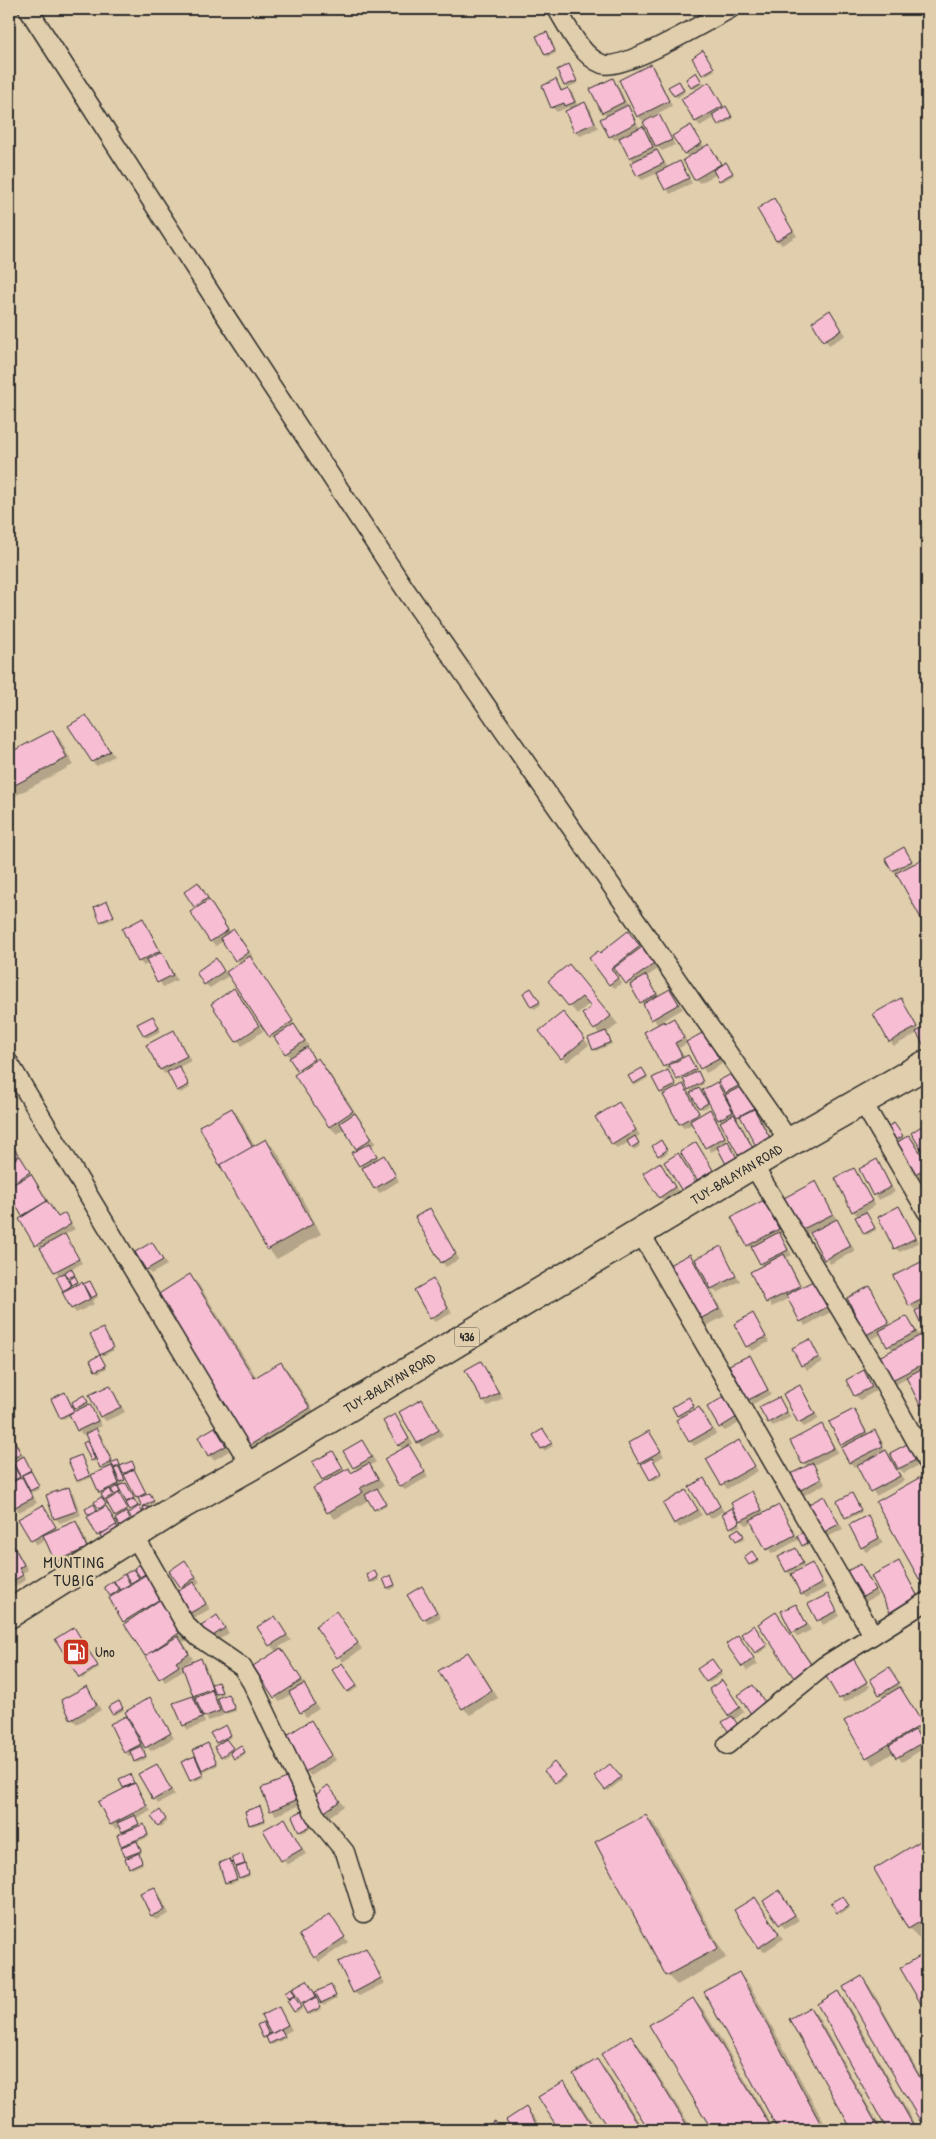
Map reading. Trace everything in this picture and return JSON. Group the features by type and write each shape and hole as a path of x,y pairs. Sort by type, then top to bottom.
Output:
{"main road":[{"name":"TUY-BALAYAN ROAD","path":"9,1614 134,1535 753,1164 927,1064"}],"street":[{"path":"28,9 223,312 405,589 790,1142"},
{"path":"557,9 590,57 603,65 616,64 664,45 730,9"},
{"path":"9,1063 251,1466"},
{"path":"862,1101 927,1212"},
{"path":"753,1164 874,1365 927,1461"},
{"path":"640,1232 873,1635"},
{"path":"134,1535 185,1624 198,1637 242,1667 252,1683 312,1808 345,1852 364,1913"},
{"path":"727,1745 824,1666 927,1601"}],"building":[{"path":"547,32 555,51 545,55 536,36"},
{"path":"703,50 714,68 702,75 692,58"},
{"path":"569,64 577,81 564,86 557,70"},
{"path":"651,64 669,101 637,117 619,80"},
{"path":"696,72 702,82 691,88 686,79"},
{"path":"613,78 624,102 602,113 590,89"},
{"path":"556,79 561,91 568,88 575,102 565,106 564,103 551,108 542,86"},
{"path":"679,81 684,90 674,96 668,87"},
{"path":"709,82 723,106 695,122 681,99"},
{"path":"585,102 595,123 574,132 565,111"},
{"path":"628,105 636,123 609,137 600,119"},
{"path":"726,106 732,117 718,125 712,115"},
{"path":"659,114 672,140 656,147 643,122"},
{"path":"691,125 702,143 684,154 672,136"},
{"path":"643,126 653,147 629,158 619,138"},
{"path":"709,144 721,164 694,180 683,160"},
{"path":"657,150 664,163 637,176 630,163"},
{"path":"680,161 689,178 665,190 656,173"},
{"path":"726,162 733,173 719,181 713,170"},
{"path":"774,198 793,231 776,241 757,209"},
{"path":"830,310 842,330 823,341 812,322"},
{"path":"86,715 110,751 92,762 68,726"},
{"path":"53,730 67,758 9,788 9,753"},
{"path":"904,847 912,861 892,871 885,858"},
{"path":"925,858 927,862 927,920 923,922 896,873"},
{"path":"198,882 208,898 194,907 184,892"},
{"path":"209,900 228,930 210,942 190,912"},
{"path":"107,901 114,916 100,922 94,907"},
{"path":"143,918 160,951 138,962 122,929"},
{"path":"234,929 249,952 235,961 220,938"},
{"path":"628,931 640,946 611,969 618,978 609,985 589,958 598,951 600,953"},
{"path":"642,947 654,964 626,984 614,968"},
{"path":"162,952 173,975 157,983 146,960"},
{"path":"250,956 293,1021 269,1037 226,972"},
{"path":"216,958 224,971 204,985 196,972"},
{"path":"569,964 611,1016 594,1030 582,1014 591,1007 582,997 569,1007 548,981"},
{"path":"646,975 657,994 640,1003 630,985"},
{"path":"234,988 259,1026 236,1042 211,1004"},
{"path":"531,988 540,1002 531,1007 523,993"},
{"path":"670,989 679,1004 651,1020 643,1004"},
{"path":"901,998 917,1027 889,1042 873,1014"},
{"path":"563,1012 585,1039 561,1059 539,1031"},
{"path":"153,1016 159,1028 144,1036 137,1024"},
{"path":"674,1018 684,1038 675,1043 682,1056 663,1067 644,1032 664,1021 665,1023"},
{"path":"294,1024 305,1041 285,1054 274,1037"},
{"path":"927,1026 927,1049 926,1049 916,1032"},
{"path":"174,1030 187,1056 160,1070 146,1045"},
{"path":"606,1031 611,1042 593,1050 588,1038"},
{"path":"704,1032 719,1059 700,1069 686,1042"},
{"path":"307,1047 314,1059 297,1070 289,1058"},
{"path":"688,1055 696,1069 677,1080 669,1065"},
{"path":"318,1058 353,1111 329,1127 294,1075"},
{"path":"179,1066 189,1085 177,1091 167,1072"},
{"path":"642,1068 647,1076 633,1084 628,1076"},
{"path":"668,1070 676,1085 660,1093 652,1078"},
{"path":"698,1071 703,1082 688,1090 683,1079"},
{"path":"733,1073 740,1085 725,1093 718,1081"},
{"path":"717,1082 733,1112 718,1120 702,1090"},
{"path":"683,1084 699,1113 679,1124 663,1095"},
{"path":"742,1086 754,1108 737,1117 725,1095"},
{"path":"699,1088 708,1103 699,1108 690,1093"},
{"path":"619,1102 636,1130 612,1145 595,1117"},
{"path":"232,1108 254,1150 221,1168 199,1126"},
{"path":"710,1109 725,1137 705,1148 690,1121"},
{"path":"754,1109 770,1138 756,1146 740,1116"},
{"path":"355,1113 372,1138 356,1149 340,1123"},
{"path":"734,1114 753,1148 739,1156 720,1122"},
{"path":"894,1123 903,1136 893,1142 884,1129"},
{"path":"926,1123 927,1126 926,1157 911,1133"},
{"path":"909,1135 927,1163 927,1167 912,1176 893,1145"},
{"path":"635,1136 639,1143 631,1148 627,1141"},
{"path":"266,1139 313,1224 267,1250 220,1165"},
{"path":"661,1140 667,1150 658,1156 652,1146"},
{"path":"728,1141 738,1160 727,1166 717,1147"},
{"path":"696,1142 713,1170 697,1180 680,1152"},
{"path":"370,1143 377,1156 359,1166 351,1153"},
{"path":"12,1145 18,1155 9,1161 9,1148"},
{"path":"678,1153 696,1182 682,1191 664,1162"},
{"path":"384,1155 396,1176 374,1189 362,1168"},
{"path":"20,1156 30,1172 9,1186 9,1162"},
{"path":"877,1159 891,1187 873,1196 859,1169"},
{"path":"660,1162 675,1187 659,1198 643,1173"},
{"path":"854,1168 872,1201 852,1212 835,1178"},
{"path":"31,1174 47,1201 22,1216 9,1194 9,1187"},
{"path":"816,1181 833,1214 799,1231 782,1199"},
{"path":"764,1200 779,1229 747,1246 731,1217"},
{"path":"47,1201 58,1217 65,1213 71,1224 35,1246 19,1219"},
{"path":"899,1206 916,1238 894,1249 878,1217"},
{"path":"430,1208 456,1254 441,1263 415,1217"},
{"path":"866,1212 875,1228 864,1234 855,1217"},
{"path":"837,1219 851,1246 824,1260 810,1233"},
{"path":"779,1232 788,1250 760,1264 751,1247"},
{"path":"65,1234 79,1259 54,1272 40,1248"},
{"path":"152,1242 163,1260 146,1270 135,1252"},
{"path":"721,1246 736,1276 711,1289 695,1259"},
{"path":"690,1254 719,1309 696,1321 667,1266"},
{"path":"784,1254 800,1286 766,1303 750,1272"},
{"path":"925,1260 927,1264 927,1297 909,1306 893,1276"},
{"path":"71,1268 75,1275 68,1278 65,1272"},
{"path":"64,1273 71,1286 63,1291 56,1277"},
{"path":"190,1274 254,1378 281,1362 310,1408 247,1447 154,1297"},
{"path":"75,1276 78,1282 71,1285 69,1280"},
{"path":"433,1279 448,1308 430,1319 414,1290"},
{"path":"90,1281 97,1295 91,1298 83,1284"},
{"path":"813,1281 827,1307 800,1322 786,1295"},
{"path":"82,1282 90,1299 71,1309 62,1292"},
{"path":"870,1286 889,1323 866,1335 847,1298"},
{"path":"927,1305 927,1337 915,1311"},
{"path":"753,1313 766,1337 746,1347 734,1324"},
{"path":"907,1316 916,1332 887,1347 879,1331"},
{"path":"103,1328 113,1348 100,1355 90,1334"},
{"path":"921,1335 927,1348 927,1362 890,1381 877,1358"},
{"path":"810,1339 819,1357 801,1366 792,1348"},
{"path":"100,1355 106,1366 95,1371 90,1360"},
{"path":"750,1355 768,1390 748,1400 729,1365"},
{"path":"481,1361 499,1393 483,1402 465,1370"},
{"path":"927,1366 927,1401 920,1405 906,1377"},
{"path":"864,1370 872,1387 854,1396 846,1380"},
{"path":"110,1385 121,1407 100,1417 89,1395"},
{"path":"800,1385 815,1414 798,1423 783,1394"},
{"path":"65,1392 74,1411 60,1418 51,1399"},
{"path":"84,1395 88,1402 75,1409 72,1402"},
{"path":"725,1396 737,1417 719,1428 707,1407"},
{"path":"689,1397 694,1406 677,1416 672,1407"},
{"path":"779,1397 787,1412 768,1423 759,1407"},
{"path":"422,1399 439,1430 417,1443 399,1412"},
{"path":"90,1404 98,1421 77,1431 69,1414"},
{"path":"699,1407 712,1429 689,1442 676,1420"},
{"path":"854,1409 866,1432 841,1445 829,1422"},
{"path":"395,1414 409,1439 398,1446 383,1421"},
{"path":"822,1424 834,1448 802,1464 790,1441"},
{"path":"215,1427 226,1446 208,1456 198,1437"},
{"path":"96,1428 112,1462 100,1468 85,1434"},
{"path":"543,1429 552,1443 541,1449 533,1435"},
{"path":"875,1430 883,1446 849,1463 841,1448"},
{"path":"649,1431 661,1451 639,1463 628,1443"},
{"path":"12,1436 21,1454 9,1460 9,1437"},
{"path":"362,1440 372,1457 353,1468 343,1451"},
{"path":"739,1440 755,1466 721,1485 706,1459"},
{"path":"87,1441 95,1459 91,1461 83,1443"},
{"path":"909,1443 918,1459 898,1469 890,1453"},
{"path":"409,1445 425,1472 399,1487 384,1459"},
{"path":"886,1450 900,1476 870,1492 857,1466"},
{"path":"333,1451 343,1468 322,1480 312,1462"},
{"path":"81,1455 90,1476 77,1481 68,1460"},
{"path":"24,1456 31,1470 20,1476 13,1462"},
{"path":"652,1458 661,1473 650,1480 641,1464"},
{"path":"118,1460 120,1465 114,1468 111,1463"},
{"path":"11,1461 20,1477 9,1483 9,1463"},
{"path":"132,1461 135,1468 123,1474 120,1466"},
{"path":"369,1463 378,1479 360,1488 363,1492 327,1513 313,1488 349,1468 351,1473"},
{"path":"813,1463 821,1479 797,1492 788,1475"},
{"path":"112,1466 119,1484 99,1493 91,1475"},
{"path":"119,1467 125,1480 120,1482 114,1469"},
{"path":"134,1469 146,1493 136,1498 124,1475"},
{"path":"31,1471 39,1486 30,1491 22,1475"},
{"path":"927,1475 927,1593 876,1502"},
{"path":"22,1477 33,1498 13,1508 9,1500 9,1484"},
{"path":"704,1478 720,1506 706,1515 689,1487"},
{"path":"126,1483 134,1498 126,1502 118,1486"},
{"path":"117,1486 120,1492 115,1495 111,1490"},
{"path":"69,1487 77,1511 54,1519 46,1495"},
{"path":"377,1488 386,1503 374,1510 365,1495"},
{"path":"110,1489 113,1495 104,1500 101,1494"},
{"path":"686,1490 698,1510 674,1524 663,1504"},
{"path":"752,1491 762,1510 740,1521 731,1503"},
{"path":"119,1493 128,1509 115,1517 106,1501"},
{"path":"150,1493 154,1501 142,1507 138,1498"},
{"path":"852,1493 861,1510 845,1518 837,1501"},
{"path":"824,1496 839,1524 820,1534 805,1506"},
{"path":"101,1497 106,1504 99,1509 94,1502"},
{"path":"134,1499 138,1506 130,1510 126,1503"},
{"path":"94,1504 97,1510 88,1515 85,1509"},
{"path":"43,1505 56,1527 31,1541 18,1519"},
{"path":"779,1505 795,1535 766,1550 750,1520"},
{"path":"106,1506 117,1525 97,1536 87,1517"},
{"path":"139,1506 143,1513 133,1520 128,1514"},
{"path":"144,1506 152,1508 150,1513 143,1511"},
{"path":"732,1508 740,1522 730,1528 722,1514"},
{"path":"126,1512 132,1523 122,1530 115,1519"},
{"path":"868,1515 879,1538 861,1548 849,1525"},
{"path":"76,1521 87,1548 55,1562 43,1535"},
{"path":"116,1525 121,1532 104,1542 100,1535"},
{"path":"739,1528 744,1536 736,1541 731,1533"},
{"path":"807,1530 812,1540 802,1546 797,1536"},
{"path":"10,1539 24,1565 19,1568 23,1575 9,1583"},
{"path":"796,1548 803,1563 786,1572 778,1557"},
{"path":"752,1551 758,1560 749,1565 744,1557"},
{"path":"185,1560 196,1577 181,1588 169,1571"},
{"path":"899,1561 919,1599 891,1614 871,1576"},
{"path":"144,1562 150,1571 140,1577 134,1568"},
{"path":"812,1563 822,1583 801,1595 791,1574"},
{"path":"861,1564 875,1590 857,1600 843,1573"},
{"path":"133,1569 139,1578 131,1583 125,1574"},
{"path":"374,1570 378,1577 370,1582 366,1574"},
{"path":"150,1572 165,1596 123,1622 109,1598"},
{"path":"124,1574 130,1584 120,1590 114,1581"},
{"path":"391,1575 395,1585 387,1588 383,1579"},
{"path":"113,1581 119,1590 110,1596 104,1587"},
{"path":"194,1582 206,1604 183,1617 171,1595"},
{"path":"422,1586 437,1612 423,1620 407,1595"},
{"path":"828,1594 837,1611 817,1621 808,1604"},
{"path":"161,1599 182,1631 145,1656 124,1624"},
{"path":"796,1604 807,1625 792,1633 781,1611"},
{"path":"336,1611 358,1643 337,1658 315,1626"},
{"path":"776,1612 814,1669 796,1681 758,1624"},
{"path":"217,1615 225,1628 205,1641 197,1629"},
{"path":"275,1616 287,1635 269,1646 257,1627"},
{"path":"754,1625 767,1645 755,1653 741,1634"},
{"name":"Uno","path":"74,1627 98,1666 79,1678 55,1639"},
{"path":"738,1635 754,1658 742,1667 726,1644"},
{"path":"178,1636 189,1654 176,1662 179,1666 159,1679 145,1656"},
{"path":"281,1648 302,1680 274,1698 253,1666"},
{"path":"468,1652 492,1690 462,1709 438,1671"},
{"path":"201,1658 212,1688 193,1696 182,1666"},
{"path":"853,1658 867,1682 839,1699 825,1675"},
{"path":"712,1659 721,1672 706,1682 697,1669"},
{"path":"342,1663 357,1685 347,1692 332,1670"},
{"path":"889,1667 899,1683 879,1695 870,1679"},
{"path":"722,1680 740,1707 728,1716 709,1689"},
{"path":"218,1682 222,1692 215,1694 211,1684"},
{"path":"304,1684 315,1704 300,1713 289,1692"},
{"path":"753,1685 769,1708 754,1718 738,1695"},
{"path":"87,1686 97,1705 71,1720 61,1700"},
{"path":"900,1687 923,1724 866,1758 844,1721"},
{"path":"212,1690 220,1711 203,1717 195,1697"},
{"path":"228,1694 235,1709 223,1713 217,1698"},
{"path":"193,1696 202,1718 183,1726 173,1703"},
{"path":"150,1697 171,1733 145,1748 125,1712"},
{"path":"119,1701 123,1708 112,1714 108,1707"},
{"path":"126,1716 141,1744 124,1753 110,1724"},
{"path":"732,1716 740,1728 730,1734 722,1722"},
{"path":"311,1720 332,1755 305,1772 284,1737"},
{"path":"226,1725 231,1735 216,1743 210,1733"},
{"path":"915,1730 923,1742 896,1758 889,1746"},
{"path":"226,1739 233,1748 221,1757 214,1747"},
{"path":"208,1743 217,1763 202,1770 193,1750"},
{"path":"241,1745 245,1752 234,1759 230,1752"},
{"path":"141,1746 146,1756 134,1762 130,1751"},
{"path":"195,1756 203,1775 190,1781 181,1762"},
{"path":"554,1762 565,1775 555,1783 544,1771"},
{"path":"157,1764 171,1790 153,1800 138,1774"},
{"path":"610,1764 621,1777 605,1790 594,1776"},
{"path":"130,1774 134,1783 123,1788 119,1779"},
{"path":"287,1778 296,1800 270,1811 261,1788"},
{"path":"135,1783 147,1806 110,1825 98,1802"},
{"path":"328,1785 340,1801 323,1813 312,1798"},
{"path":"260,1806 265,1820 249,1825 245,1811"},
{"path":"160,1810 166,1819 158,1826 151,1817"},
{"path":"304,1810 311,1826 299,1832 292,1816"},
{"path":"135,1815 139,1824 122,1832 117,1823"},
{"path":"646,1815 718,1948 666,1976 595,1842"},
{"path":"285,1818 302,1849 281,1861 263,1830"},
{"path":"144,1824 148,1835 121,1846 117,1835"},
{"path":"927,1837 927,1918 908,1929 874,1869"},
{"path":"137,1841 141,1851 125,1857 121,1847"},
{"path":"139,1853 142,1862 129,1868 125,1859"},
{"path":"242,1854 245,1864 235,1867 232,1858"},
{"path":"230,1859 237,1879 225,1883 219,1863"},
{"path":"246,1864 249,1874 239,1878 235,1868"},
{"path":"155,1887 165,1910 151,1916 140,1893"},
{"path":"779,1890 795,1915 779,1925 763,1901"},
{"path":"843,1896 849,1906 837,1913 831,1903"},
{"path":"755,1897 779,1934 758,1948 734,1910"},
{"path":"330,1914 345,1937 314,1958 299,1935"},
{"path":"366,1948 381,1978 353,1993 338,1962"},
{"path":"925,1953 927,1957 927,2014 900,1968"},
{"path":"739,1972 824,2130 778,2130 704,1992"},
{"path":"862,1976 927,2090 927,2123 923,2126 843,1987"},
{"path":"307,1980 316,1996 301,2004 292,1988"},
{"path":"331,1985 336,1996 321,2003 315,1992"},
{"path":"291,1989 295,1995 288,1999 285,1993"},
{"path":"838,1991 916,2130 887,2130 817,2004"},
{"path":"294,1996 301,2007 294,2012 287,2001"},
{"path":"316,1997 321,2007 307,2014 302,2005"},
{"path":"693,1998 773,2130 712,2130 649,2025"},
{"path":"279,2007 288,2025 271,2034 261,2016"},
{"path":"810,2007 880,2130 852,2130 789,2019"},
{"path":"263,2022 269,2035 263,2038 257,2025"},
{"path":"281,2029 285,2036 269,2044 266,2037"},
{"path":"631,2035 690,2130 649,2130 601,2054"},
{"path":"597,2059 642,2130 609,2130 573,2074"},
{"path":"564,2081 595,2130 559,2130 538,2097"},
{"path":"526,2107 540,2130 513,2130 506,2120"},
{"path":"495,2121 501,2130 480,2130"}],"place":[{"name":"Uno","path":"76,1652"}],"district":[{"name":"MUNTING TUBIG","path":"74,1571"}]}
